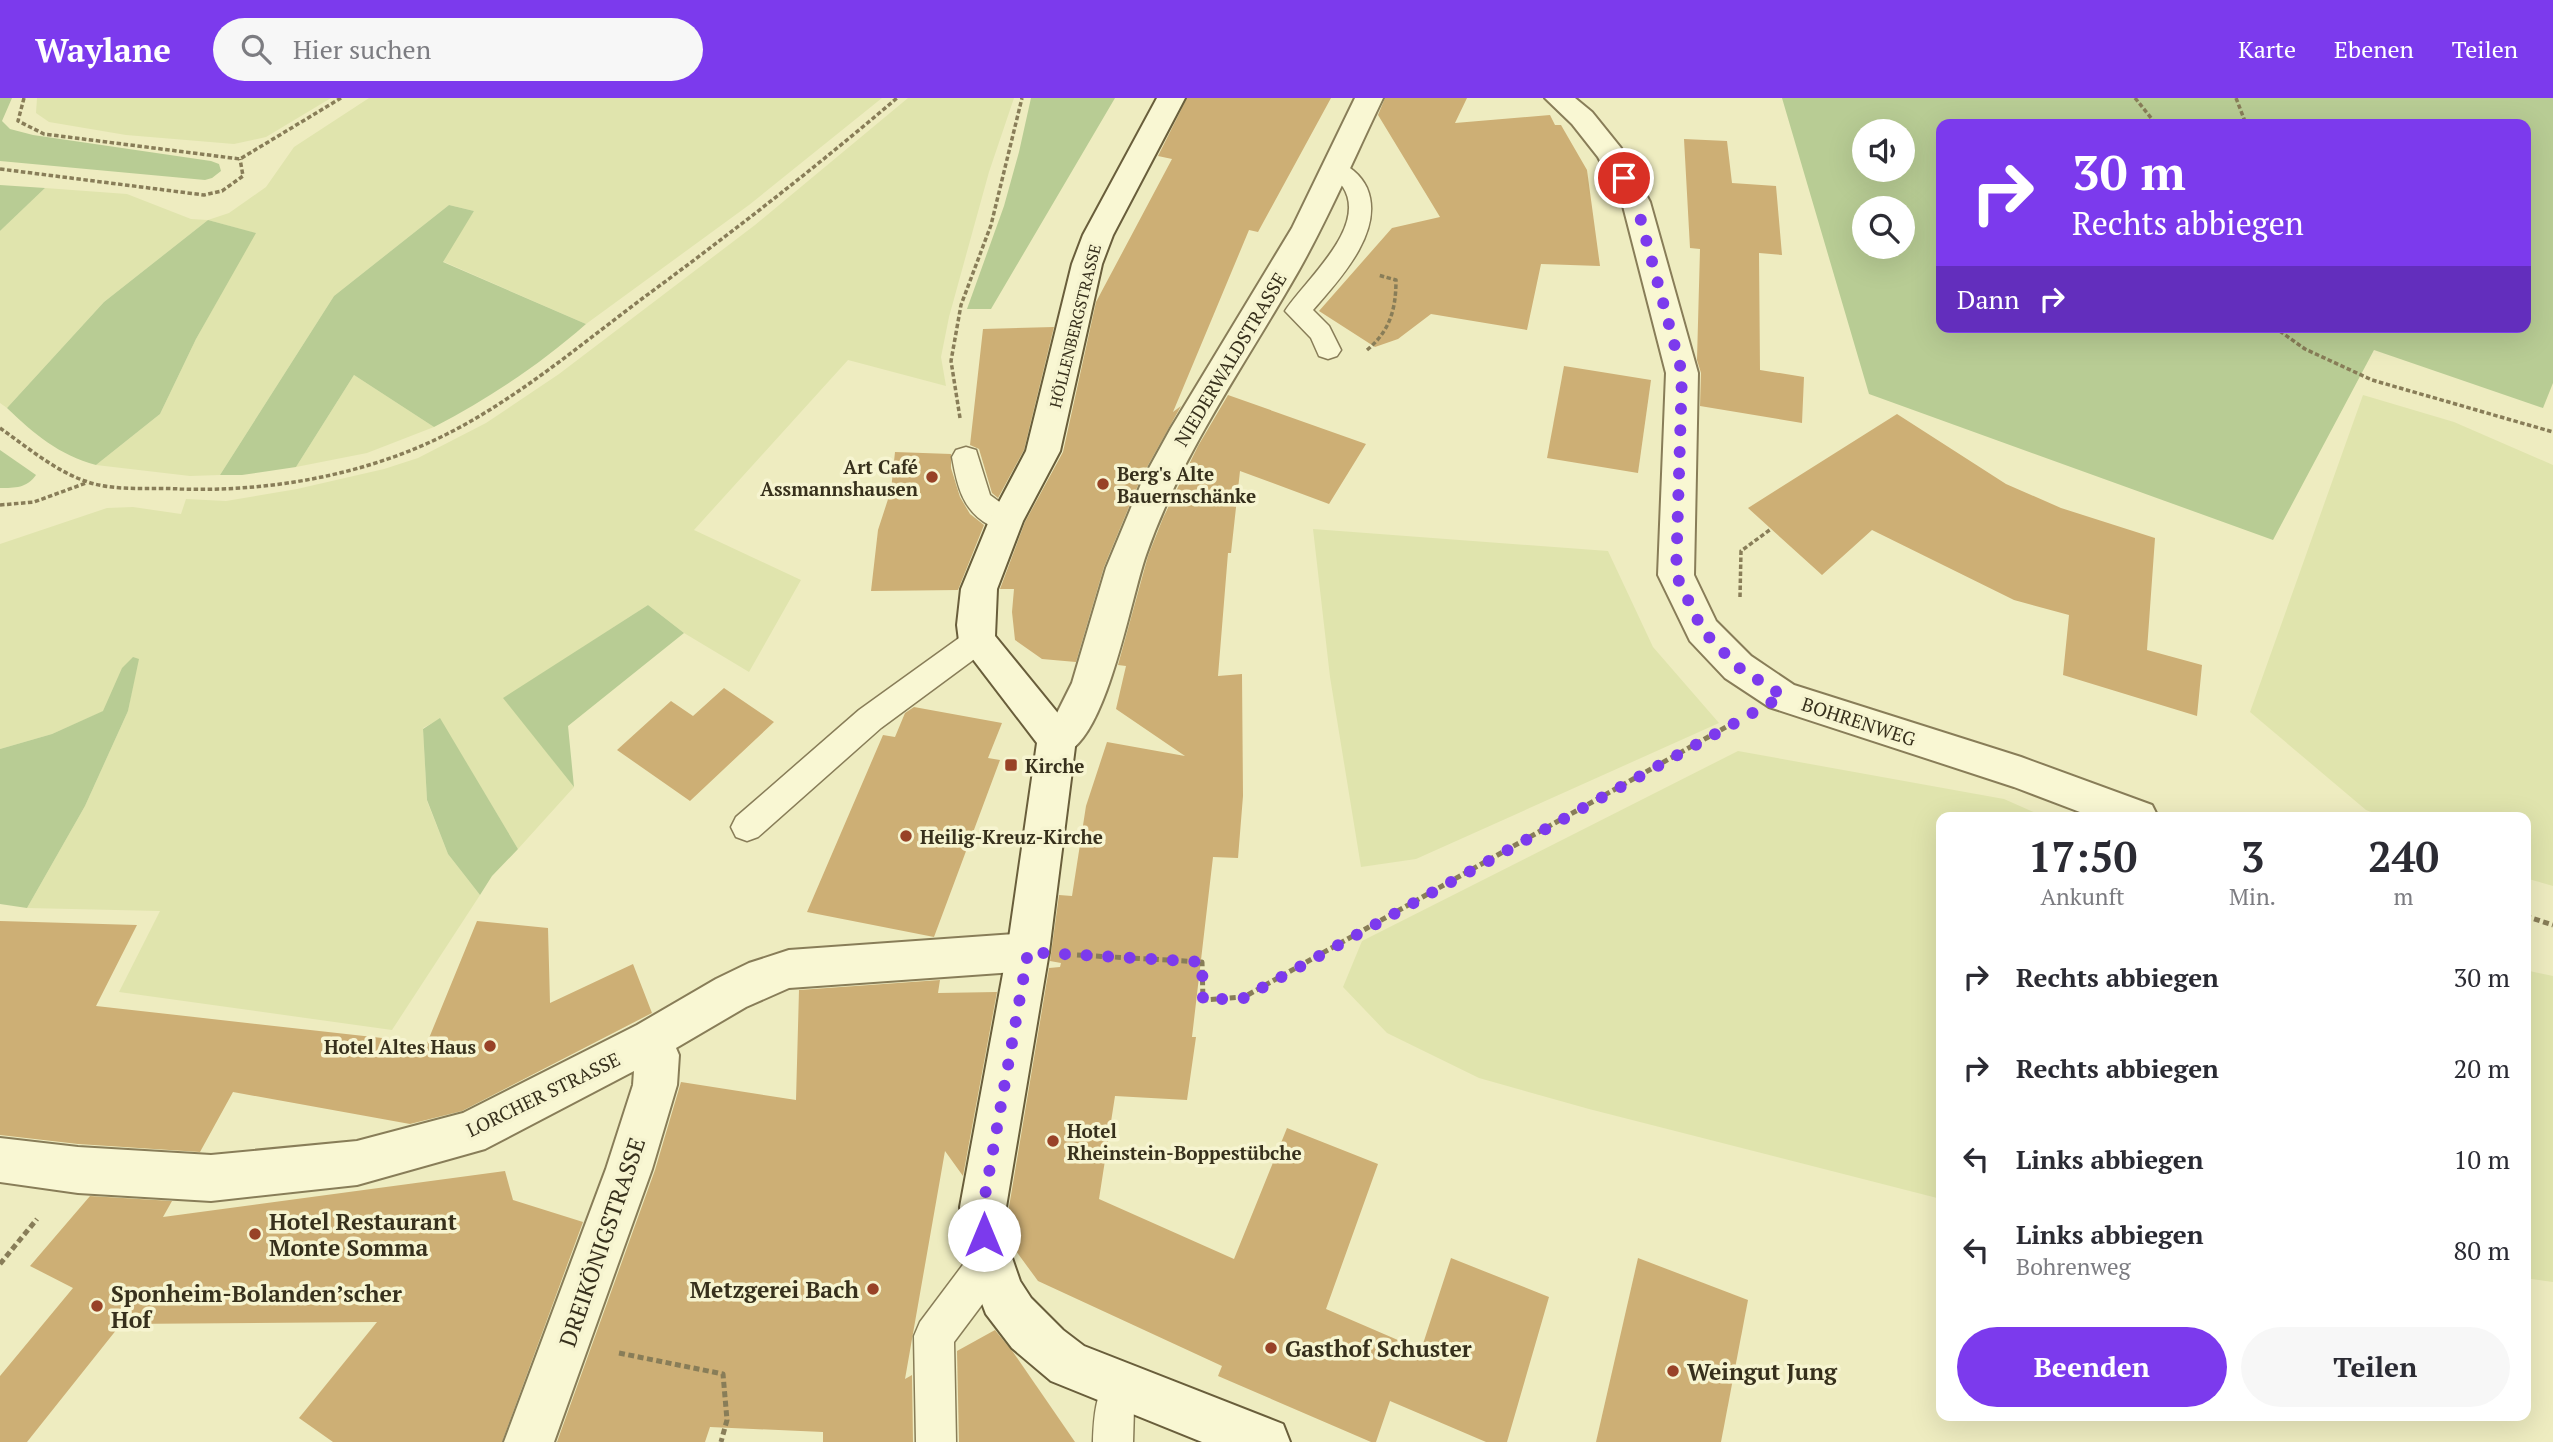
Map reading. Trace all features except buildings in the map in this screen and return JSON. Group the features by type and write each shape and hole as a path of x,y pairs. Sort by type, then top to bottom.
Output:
{"street":[{"name":"HÖLLENBERGSTRASSE","path":"977,641 975,625 979,589 1006,521 1043,451 1087,264 1098,235 1171,98"},
{"name":"NIEDERWALDSTRASSE","path":"1057,739 1067,730 1080,708 1109,628 1124,567 1152,497 1188,425 1307,228 1368,98"},
{"name":"BOHRENWEG","path":"1559,98 1581,118 1611,154 1636,202 1682,373 1676,575 1703,631 1738,667 1783,696 2021,773 2125,812"},
{"path":"977,641 1057,739 1028,952 983,1207 988,1264 1007,1305 1028,1333 1068,1364 1265,1442"},
{"name":"LORCHER STRASSE","path":"0,1160 78,1170 211,1178 357,1163 469,1133 652,1039 731,993 764,977 789,969 1028,952"},
{"name":"DREIKÖNIGSTRASSE","path":"529,1442 656,1085 657,1055 652,1039"}],"lane":[{"path":"1328,350 1325,337 1298,311 1346,251 1357,230 1359,197 1354,181 1335,168"},
{"path":"966,457 974,499 988,512 1006,521"},
{"path":"747,827 870,719 977,641"},
{"path":"936,1442 934,1336 988,1264"},
{"path":"1113,1442 1114,1408 1122,1385"}],"path":[{"path":"24,98 18,121 44,134 240,159 341,98"},
{"path":"0,428 36,456 87,483 204,491 242,489 334,472 425,444 486,410 573,351 782,193 897,98"},
{"path":"966,457 951,362 961,305 991,225 1022,98"},
{"path":"2135,98 2152,119"},
{"path":"2236,98 2244,119"},
{"path":"0,169 204,195 222,191 243,176 240,159"},
{"path":"1363,352 1378,342 1392,320 1397,304 1396,280"},
{"path":"2281,333 2339,366 2403,389 2553,432"},
{"path":"0,505 15,506 49,500 87,483"},
{"path":"1738,667 1741,551 1771,529"},
{"path":"1028,952 1202,962 1203,1000 1244,998 1783,696"},
{"path":"2531,918 2553,925"},
{"path":"566,1343 723,1374 727,1420 721,1442"}],"green space":[{"path":"0,98 12,98 2,121 10,129 33,135 211,161 219,164 221,171 205,180 0,161"},
{"path":"37,98 331,98 266,137 234,144 126,135 49,122 36,113"},
{"path":"369,98 882,98 749,205 586,324 442,261 474,211 449,205 334,296 220,475 190,476 96,465 160,414 196,339 255,233 208,220 229,213 266,187 294,147"},
{"path":"908,98 1014,98 989,172 949,317 941,357 946,386 848,360 694,530 801,580 749,672 684,633 648,605 504,698 574,787 518,849 440,719 423,728 427,801 448,854 480,895 392,1030 119,992 160,911 27,908 85,806 128,711 138,659 104,711 52,734 0,749 0,544 107,508 133,507 181,514 186,499 226,501 297,489 384,469 418,458 486,423 559,374 755,225"},
{"path":"1031,98 1115,98 991,309 967,309 1004,206"},
{"path":"1782,98 2553,98 2553,383 2543,408 2374,350 2273,540 1869,394"},
{"path":"0,185 45,188 0,231"},
{"path":"45,188 127,194 191,219 208,220 104,302 7,408 0,403 0,231"},
{"path":"449,205 474,211 443,262 586,324 513,380 434,427 354,375 296,467 242,475 220,475 334,296"},
{"path":"208,220 256,233 196,339 160,414 96,465 70,456 48,442 7,408 104,302"},
{"path":"354,375 434,427 367,453 296,467"},
{"path":"2363,395 2454,422 2553,465 2553,886 2531,880 2531,812 2371,812 2250,712"},
{"path":"0,450 36,475 25,485 0,488"},
{"path":"1313,529 1608,551 1653,647 1719,723 1416,859 1361,867 1330,677"},
{"path":"648,605 684,633 568,726 574,787 503,698"},
{"path":"133,657 139,659 128,711 85,806 27,908 0,904 0,749 52,734 103,711 122,668"},
{"path":"440,718 518,849 492,876 480,895 448,854 427,800 423,729"},
{"path":"1738,751 2004,799 2034,812 1936,812 1936,1198 1589,1109 1479,1078 1387,1033 1343,987 1362,941"},
{"path":"2531,971 2553,976 2553,1282 2531,1279"}],"place":[{"name":"Art Café Assmannshausen","path":"932,477"},
{"name":"Berg's Alte Bauernschänke","path":"1103,484"},
{"name":"Kirche","path":"1011,765"},
{"name":"Heilig-Kreuz-Kirche","path":"906,836"},
{"name":"Hotel Altes Haus","path":"490,1046"},
{"name":"Hotel Rheinstein-Boppestübche","path":"1053,1141"},
{"name":"Hotel Restaurant Monte Somma","path":"255,1234"},
{"name":"Metzgerei Bach","path":"873,1289"},
{"name":"Sponheim-Bolanden’scher Hof","path":"97,1306"},
{"name":"Gasthof Schuster","path":"1271,1348"},
{"name":"Weingut Jung","path":"1673,1371"}],"route":[{"path":"984,1235 983,1207 1028,952 1202,962 1203,1000 1244,998 1783,696 1738,667 1703,631 1687,603 1676,575 1682,373 1636,202 1624,178"}]}
